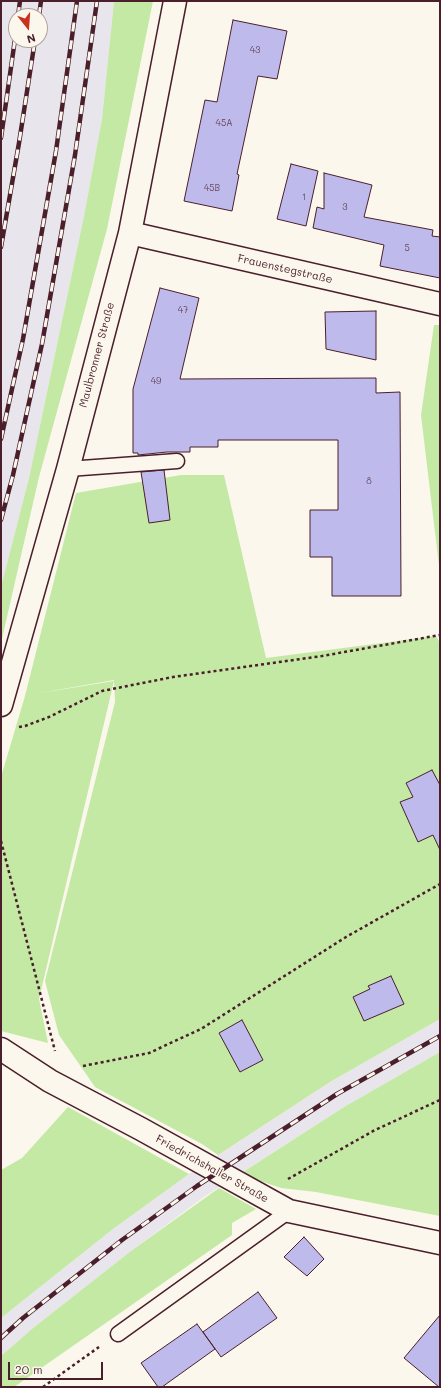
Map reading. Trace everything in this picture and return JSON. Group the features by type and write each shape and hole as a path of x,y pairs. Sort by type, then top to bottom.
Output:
{"street":[{"name":"Maulbronner Straße","path":"1,705 68,469 130,233 175,1"},
{"name":"Frauenstegstraße","path":"130,233 440,304"},
{"name":"Friedrichshaller Straße","path":"1,1049 50,1081 289,1211 440,1243"}],"lane":[{"path":"68,469 176,461"},
{"path":"118,1334 289,1211"}],"path":[{"path":"13,728 25,726 49,717 102,691 173,678 322,656 440,636"},
{"path":"1,841 56,1050 50,1081"},
{"path":"50,1081 85,1065 149,1053 201,1029 346,937 440,884"},
{"path":"260,1195 376,1130 440,1100"},
{"path":"43,1387 118,1334"}],"shaded area":[{"path":"1,1 114,1 102,119 84,216 29,478 1,587"},
{"path":"440,1019 440,1052 344,1107 204,1197 131,1251 33,1328 1,1356 1,1318 113,1229 189,1174 330,1082"}],"green space":[{"path":"114,1 153,1 107,229 39,477 1,643 1,587 29,478 84,216 102,119"},
{"path":"434,325 440,325 440,574 421,415"},
{"path":"181,475 224,475 266,658 436,636 440,643 440,1019 330,1082 218,1155 202,1144 95,1087 59,1035 45,981 115,702 114,680 34,694 114,681 39,999 48,1043 1,1031 1,777 25,696 76,493"},
{"path":"440,1052 440,1216 316,1192 281,1188 240,1174 344,1107"},
{"path":"68,1107 189,1174 113,1229 1,1318 1,1170 22,1158"},
{"path":"219,1188 256,1209 232,1223 232,1235 14,1387 1,1387 1,1356 33,1328 131,1251"}],"building":[{"path":"233,20 287,31 277,79 258,76 237,174 239,175 232,211 184,201 205,100 217,102"},
{"path":"291,164 318,171 306,226 277,219"},
{"path":"324,173 372,185 364,217 433,230 432,236 440,237 440,278 380,266 384,245 313,228 317,207 324,209"},
{"path":"160,288 199,298 180,379 376,378 376,393 400,392 401,596 332,596 332,557 310,557 310,510 338,510 338,440 218,440 218,447 190,447 190,452 167,452 138,455 138,453 133,453 133,389"},
{"path":"376,311 376,360 326,349 325,312"},
{"path":"164,470 170,520 149,523 141,472"},
{"path":"432,770 440,785 440,850 433,835 418,842 400,802 413,797 406,783"},
{"path":"391,976 404,1004 364,1021 353,997 370,989 368,986"},
{"path":"242,1020 263,1060 240,1072 219,1033"},
{"path":"304,1237 324,1259 307,1276 284,1257"},
{"path":"258,1292 277,1318 221,1357 203,1332"},
{"path":"440,1315 440,1387 439,1387 404,1358"},
{"path":"197,1324 215,1349 162,1387 158,1387 141,1363"}],"railway":[{"path":"19,8 20,1"},
{"path":"40,8 41,1"},
{"path":"1,439 23,339 56,151 77,1"},
{"path":"1,520 13,475 42,344 75,155 97,1"},
{"path":"1,138 14,48"},
{"path":"1,247 34,48"},
{"path":"1,1338 23,1318 122,1240 197,1186 337,1094 440,1036"}]}
